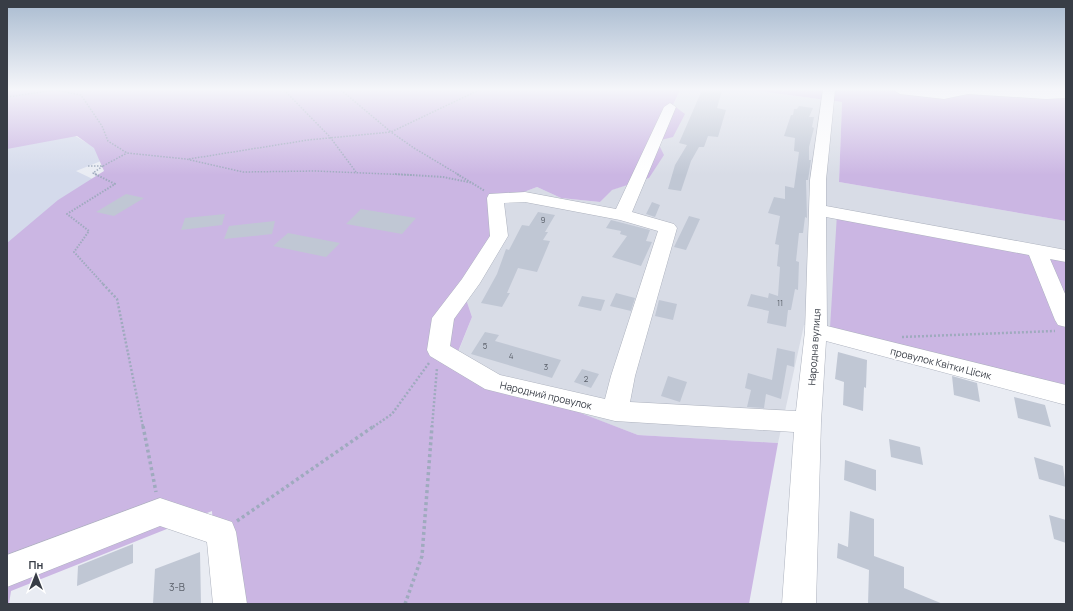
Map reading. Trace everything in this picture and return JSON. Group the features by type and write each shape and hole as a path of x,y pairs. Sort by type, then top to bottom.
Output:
{"street":[{"path":"622,215 665,119"},
{"name":"Народна вулиця","path":"799,604 808,422 816,331 818,180 826,119"},
{"path":"438,350 443,318 470,282 500,236 495,198 525,197 622,215 668,228 623,376 615,410"},
{"path":"818,210 1066,256"},
{"path":"1037,251 1062,325"},
{"name":"провулок Квітки Цісик","path":"816,331 1065,397"},
{"name":"Народний провулок","path":"438,350 494,383 615,410 808,422"},
{"path":"7,571 160,512 222,532 230,604"}],"path":[{"path":"97,119 102,126 108,141 127,153 186,159 243,172 356,172 443,177 473,183"},
{"path":"312,119 330,137 356,172"},
{"path":"375,119 414,150 473,183 495,198"},
{"path":"186,159 330,137 391,132 419,119"},
{"path":"127,153 93,173 115,184 66,214 89,231 74,252 117,299 160,512"},
{"path":"88,166 103,166"},
{"path":"901,337 1062,325"},
{"path":"222,532 392,414 438,350"},
{"path":"405,604 422,556 438,350"}],"shaded area":[{"path":"7,119 683,119 673,137 657,141 664,155 649,178 612,190 600,202 561,198 537,187 492,204 495,237 462,287 472,317 453,364 638,435 778,443 749,604 217,604 212,511 11,591 9,604 7,604 7,243 58,200 104,171 94,148 77,136 7,149"},
{"path":"667,119 841,119 839,182 1066,221 1066,256 830,328 804,325 778,443 638,435 453,365 472,317 462,287 492,204 537,187 561,198 600,202 611,190 649,178 657,141"},
{"path":"841,119 1066,119 1066,221 839,182"},
{"path":"70,133 111,157 76,171 101,183 7,255 7,147"},
{"path":"837,214 1066,256 1066,385 830,328"}],"building":[{"path":"690,119 723,119 718,137 708,136 704,147 699,147 691,161 681,191 668,189 675,165 687,145 679,143"},
{"path":"790,119 814,119 812,127 814,128 809,147 809,160 811,160 808,180 806,180 807,218 805,217 803,233 799,233 796,261 799,262 798,290 795,289 791,310 788,310 786,327 767,323 769,311 747,306 751,294 768,298 769,293 778,296 780,267 777,266 779,245 775,244 780,216 768,213 774,197 785,199 785,186 794,188 799,152 794,151 795,138 784,136"},
{"path":"126,194 144,198 114,216 96,212"},
{"path":"652,202 660,205 655,217 646,214"},
{"path":"361,209 416,218 402,234 346,224"},
{"path":"538,212 555,215 545,232 548,232 543,240 550,241 537,272 518,268 507,293 510,293 502,307 481,303 497,274 506,249 509,250 522,225 529,226"},
{"path":"225,214 222,225 181,230 185,218"},
{"path":"689,216 700,219 686,250 674,247"},
{"path":"611,220 650,230 646,241 652,242 641,266 612,257 627,236 620,234 621,231 606,228"},
{"path":"275,221 272,234 224,239 229,226"},
{"path":"288,233 340,243 326,257 273,246"},
{"path":"616,293 635,298 631,311 610,306"},
{"path":"582,296 605,300 601,311 578,306"},
{"path":"659,300 677,304 673,320 655,316"},
{"path":"485,332 499,335 495,341 561,360 552,378 471,354"},
{"path":"777,348 795,352 794,367 787,365 781,399 766,394 764,408 747,407 751,390 745,388 748,373 772,380"},
{"path":"838,352 867,360 863,411 843,405 844,382 835,379"},
{"path":"582,369 599,374 591,388 574,382"},
{"path":"668,376 687,382 680,402 661,396"},
{"path":"952,376 977,383 980,402 954,395"},
{"path":"1014,397 1045,405 1051,427 1018,418"},
{"path":"889,439 920,447 923,465 891,457"},
{"path":"1034,457 1063,466 1066,487 1039,479"},
{"path":"845,460 876,470 876,491 844,480"},
{"path":"850,511 874,519 874,556 904,567 904,588 943,604 868,604 869,570 837,558 838,543 848,547"},
{"path":"1049,515 1066,520 1066,543 1054,539"},
{"path":"133,544 133,563 77,586 78,566"},
{"path":"200,552 201,604 153,604 155,569"}]}
